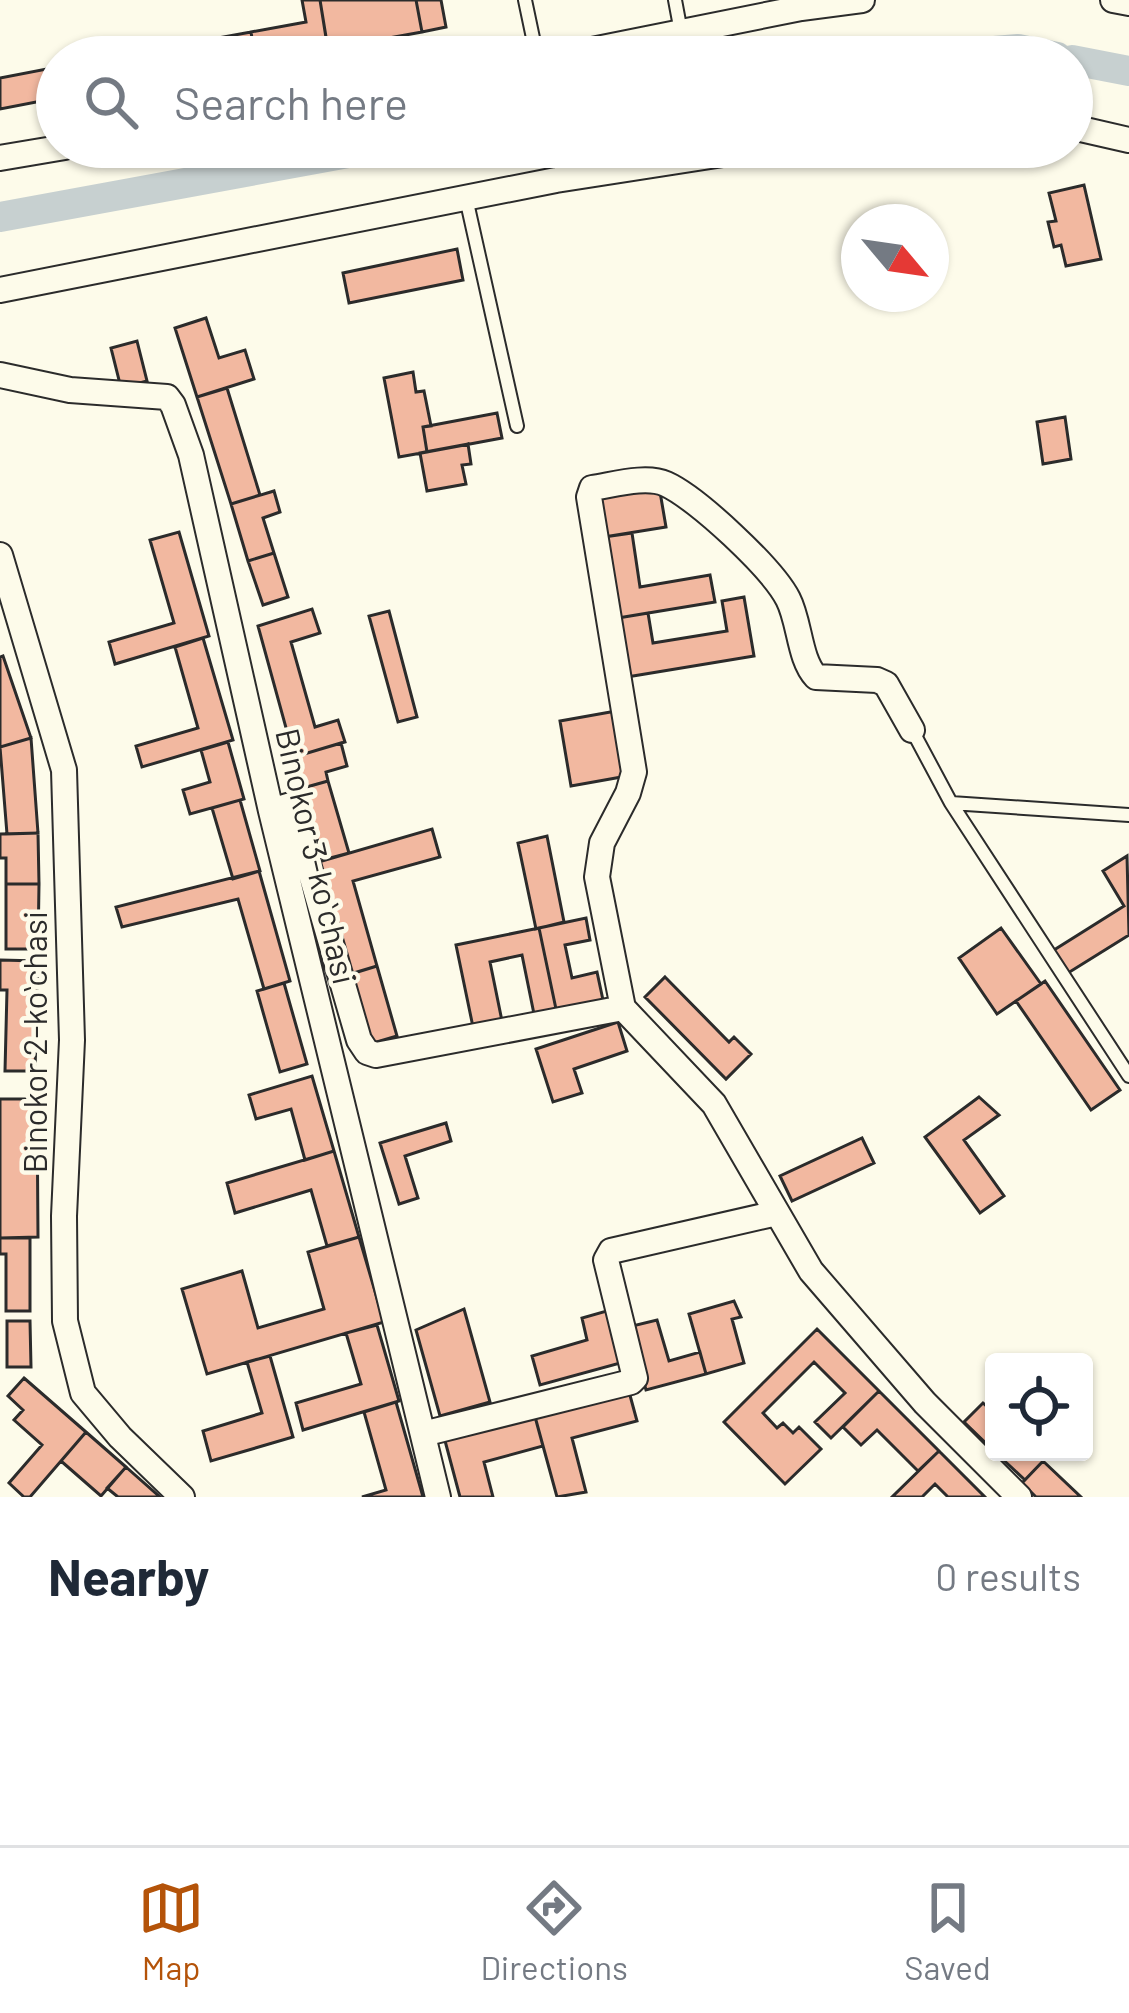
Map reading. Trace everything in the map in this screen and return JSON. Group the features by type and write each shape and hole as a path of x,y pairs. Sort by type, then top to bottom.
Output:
{"street":[{"path":"661,36 862,0"},
{"path":"1113,0 1129,3"},
{"path":"1093,132 1129,140"},
{"path":"0,158 36,152"},
{"path":"0,290 466,197 641,168"},
{"name":"Binokor 3-koʻchasi","path":"0,375 70,390 167,397 173,405 190,455 438,1497"},
{"path":"912,730 886,684 816,677 809,670 787,595 736,538 668,484 652,480 592,488 589,496 634,772 602,843 597,877 623,1008 714,1104 811,1270 925,1403 1019,1497"},
{"name":"Binokor 2-koʻchasi","path":"0,555 64,770 72,1040 64,1216 65,1321 83,1393 182,1497"},
{"path":"272,811 291,805 359,1040 367,1052 376,1055 623,1008"},
{"path":"423,1434 631,1382 634,1378 606,1260 611,1251 777,1213"}],"lane":[{"path":"525,0 533,36"},
{"path":"675,0 681,32"},
{"path":"466,197 518,425"},
{"path":"912,730 951,803 1129,1076"},
{"path":"951,803 1129,814"}],"building":[{"path":"302,0 320,0 326,36 252,36 251,32 306,22"},
{"path":"320,0 416,0 422,32 326,36"},
{"path":"416,0 441,0 446,27 422,32"},
{"path":"36,71 36,102 0,109 0,78"},
{"path":"1084,185 1101,259 1066,266 1061,245 1054,247 1048,222 1056,221 1049,193"},
{"path":"457,249 463,280 349,303 343,273"},
{"path":"206,318 219,358 245,350 254,379 197,397 175,328"},
{"path":"137,341 147,381 121,388 111,348"},
{"path":"413,372 416,392 424,391 431,426 423,427 427,452 399,457 384,378"},
{"path":"227,388 260,495 231,504 197,397"},
{"path":"497,413 502,438 427,452 423,427"},
{"path":"1065,417 1071,459 1043,464 1037,422"},
{"path":"468,444 471,464 462,465 466,484 427,491 420,453"},
{"path":"659,486 666,527 604,537 597,497"},
{"path":"274,491 280,512 263,518 274,553 248,561 231,504"},
{"path":"179,532 209,636 115,664 109,642 174,623 150,540"},
{"path":"632,533 640,587 710,575 715,602 618,618 604,537"},
{"path":"274,553 288,597 263,605 248,561"},
{"path":"744,597 754,656 627,677 618,618 648,613 653,643 727,631 722,601"},
{"path":"312,609 320,633 291,642 315,727 338,720 345,742 294,757 258,626"},
{"path":"389,611 417,717 398,722 369,616"},
{"path":"203,638 233,740 142,767 136,746 198,728 175,647"},
{"path":"0,657 31,738 0,747"},
{"path":"616,711 627,776 571,786 560,721"},
{"path":"31,738 38,833 7,834 0,747"},
{"path":"228,742 244,799 190,814 183,790 210,782 201,750"},
{"path":"341,743 347,766 326,772 328,781 303,788 294,757"},
{"path":"328,781 349,853 323,860 303,788"},
{"path":"240,800 260,871 233,879 212,808"},
{"path":"432,829 440,857 353,881 377,966 347,975 315,863"},
{"path":"38,833 39,884 6,884 0,834"},
{"path":"547,836 564,922 536,929 518,843"},
{"path":"1127,856 1129,935 1068,973 1054,950 1124,906 1103,871"},
{"path":"259,871 290,981 264,989 238,899 122,927 116,907"},
{"path":"6,884 39,884 38,949 6,949"},
{"path":"586,918 590,940 565,945 572,978 597,972 603,1000 556,1009 539,928"},
{"path":"539,928 556,1009 534,1014 522,955 490,962 502,1021 473,1027 456,945"},
{"path":"1001,928 1041,984 997,1014 959,958"},
{"path":"0,960 38,961 35,1071 5,1071 7,990 0,990"},
{"path":"377,966 397,1036 370,1044 351,974"},
{"path":"665,977 729,1042 734,1037 751,1054 726,1079 645,997"},
{"path":"1045,981 1120,1090 1091,1110 1016,1001"},
{"path":"284,983 307,1064 280,1072 257,991"},
{"path":"618,1022 627,1051 574,1069 582,1093 553,1102 536,1049"},
{"path":"312,1076 334,1151 305,1160 291,1109 256,1119 249,1095"},
{"path":"979,1097 999,1115 964,1140 1004,1196 980,1213 925,1137"},
{"path":"0,1099 37,1099 38,1237 0,1238"},
{"path":"446,1123 451,1141 405,1156 418,1198 399,1204 380,1143"},
{"path":"862,1138 874,1163 792,1201 780,1176"},
{"path":"334,1151 359,1237 327,1246 311,1190 235,1213 227,1183"},
{"path":"359,1237 384,1322 207,1374 182,1289 242,1271 258,1328 324,1309 308,1252"},
{"path":"0,1238 30,1238 30,1311 6,1311 6,1254 0,1254"},
{"path":"734,1301 741,1317 732,1319 744,1363 706,1374 689,1314"},
{"path":"464,1309 490,1402 440,1416 416,1330"},
{"path":"610,1310 624,1362 540,1385 532,1356 587,1340 582,1318"},
{"path":"657,1320 669,1361 700,1352 706,1374 646,1390 628,1327"},
{"path":"7,1321 30,1321 31,1367 7,1367"},
{"path":"377,1325 399,1401 303,1430 296,1403 361,1384 346,1333"},
{"path":"817,1329 879,1391 831,1438 815,1422 845,1393 814,1362 763,1413 777,1428 783,1423 793,1433 799,1427 821,1449 785,1484 724,1422"},
{"path":"270,1356 293,1437 211,1461 203,1431 262,1413 247,1362"},
{"path":"24,1378 86,1432 30,1497 9,1483 42,1445 14,1420 23,1410 8,1396"},
{"path":"628,1388 637,1421 572,1438 586,1492 557,1497 534,1413"},
{"path":"879,1391 939,1451 918,1471 877,1430 861,1445 843,1427"},
{"path":"396,1402 423,1497 362,1497 386,1490 364,1412"},
{"path":"985,1405 985,1442 964,1422"},
{"path":"534,1413 543,1446 484,1462 493,1497 460,1497 444,1437"},
{"path":"86,1432 126,1467 101,1496 61,1461"},
{"path":"939,1451 985,1497 948,1497 935,1484 922,1497 892,1497"},
{"path":"1005,1461 1043,1461 1025,1480"},
{"path":"1043,1461 1081,1497 1036,1497 1022,1483"},
{"path":"126,1467 160,1497 118,1497 107,1488"}],"waterway":[{"path":"1093,64 1129,71"},
{"path":"0,217 267,168"}]}
